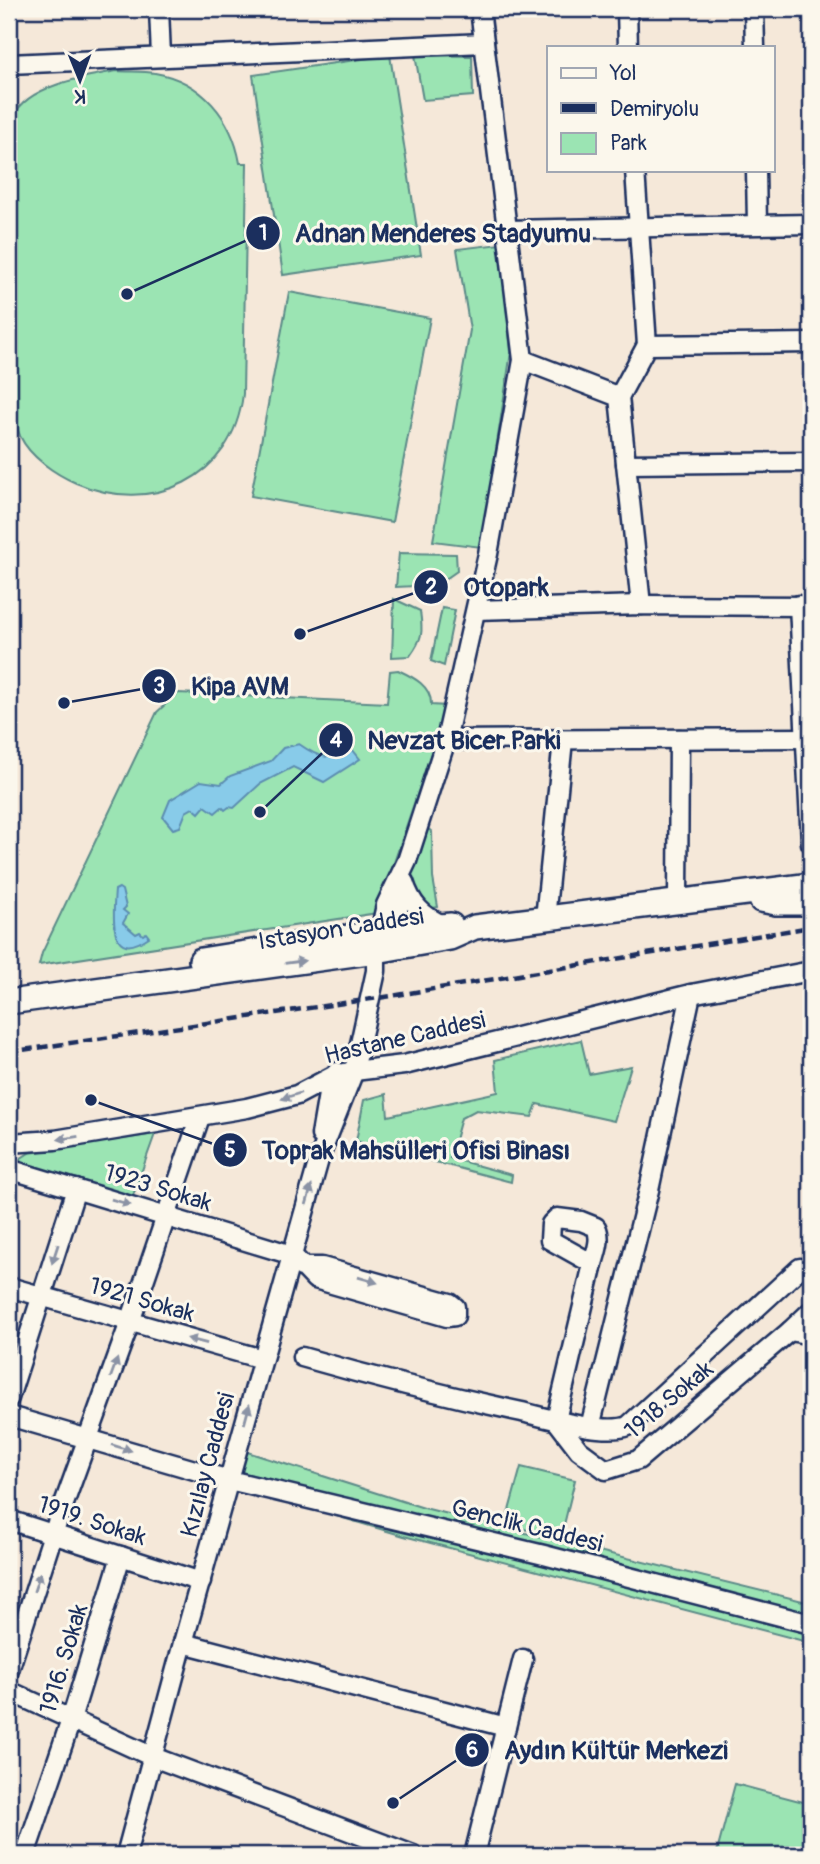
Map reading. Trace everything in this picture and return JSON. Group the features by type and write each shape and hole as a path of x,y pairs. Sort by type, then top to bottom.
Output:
{"main road":[{"path":"737,895 772,877 811,870"},
{"name":"Istasyon Caddesi","path":"9,1002 450,938 475,927 811,885"},
{"path":"737,895 776,903 811,903"},
{"path":"9,989 383,946 443,925 475,927"}],"street":[{"path":"159,9 161,56"},
{"path":"383,946 386,905 407,861 446,740 488,554 523,360 480,9"},
{"path":"627,9 628,46"},
{"path":"754,9 755,46"},
{"path":"9,64 484,43"},
{"path":"635,172 647,345 619,397 641,605"},
{"path":"757,172 757,225"},
{"path":"506,230 811,224"},
{"path":"647,345 811,343"},
{"path":"523,360 619,397"},
{"path":"625,464 811,462"},
{"path":"476,610 641,605 805,605 811,843"},
{"path":"446,740 808,738"},
{"path":"678,901 679,739"},
{"path":"545,919 563,740"},
{"path":"337,1092 354,1071 383,946 404,883 407,861"},
{"path":"404,883 409,897 419,910 443,925"},
{"name":"Hastane Caddesi","path":"9,1144 55,1140 247,1108 297,1095 335,1075 404,1065 691,994 811,971"},
{"path":"590,1427 649,1190 691,994"},
{"path":"360,1039 374,1058 387,1064 404,1065"},
{"path":"337,1092 335,1075 360,1039"},
{"path":"337,1092 404,1065"},
{"name":"Kızılay Caddesi","path":"126,1855 262,1359 297,1261 320,1156 321,1124 337,1092"},
{"path":"9,1670 53,1534 130,1322 200,1117"},
{"name":"1923 Sokak","path":"9,1169 166,1215 297,1261"},
{"path":"9,1398 76,1189"},
{"path":"297,1261 450,1303 457,1312 455,1316 447,1317 315,1279 297,1261"},
{"path":"556,1420 593,1264"},
{"path":"302,1357 399,1385 590,1427 621,1429 628,1426 800,1268 811,1269"},
{"name":"1921 Sokak","path":"9,1287 262,1359"},
{"name":"1918 Sokak","path":"556,1420 579,1450 606,1470 638,1460 811,1311"},
{"path":"790,1331 811,1335"},
{"name":"Genclik Caddesi","path":"9,1416 229,1480 544,1555 811,1624"},
{"name":"1919. Sokak","path":"9,1520 201,1582"},
{"name":"1916. Sokak","path":"26,1855 121,1556"},
{"path":"183,1643 506,1727"},
{"path":"474,1855 523,1659"},
{"path":"9,1691 153,1757 413,1855"}],"green space":[{"path":"390,55 421,255 283,275 253,75"},
{"path":"415,55 472,56 473,96 423,100"},
{"path":"117,71 150,72 172,77 200,93 212,104 230,131 240,163 247,163 243,394 236,424 223,449 206,468 184,483 159,492 132,495 104,492 76,483 44,464 24,444 20,436 9,393 9,155 12,120 21,105 45,89 75,79"},
{"path":"500,244 511,352 481,547 433,541 470,330 457,249"},
{"path":"289,292 430,318 392,522 251,496"},
{"path":"399,553 456,554 457,571 437,585 396,587"},
{"path":"394,599 420,611 421,635 410,656 392,657"},
{"path":"442,608 455,610 444,666 431,661"},
{"path":"398,670 425,687 431,705 447,706 377,913 39,965 42,953 157,712 178,693 387,703 390,671"},
{"path":"426,827 432,832 433,878 438,907 424,910 409,875"},
{"path":"581,1040 589,1074 631,1066 614,1121 537,1104 532,1117 476,1110 461,1118 450,1158 512,1175 511,1182 356,1141 364,1100 386,1094 388,1116 498,1092 495,1060"},
{"path":"155,1134 131,1201 12,1164 29,1153"},
{"path":"241,1450 424,1508 811,1603 811,1643 404,1536 231,1485"},
{"path":"521,1467 575,1480 561,1537 505,1525"},
{"path":"735,1784 811,1804 811,1855 731,1855 717,1852"}],"water":[{"path":"299,744 325,757 352,749 360,759 324,782 293,767 260,784 234,808 225,810 222,807 215,813 205,806 199,813 193,808 186,812 180,827 173,829 163,817 170,800 201,781 221,784 230,776 271,761 283,748"},
{"path":"115,890 122,890 126,907 123,910 128,914 123,923 136,934 146,933 149,937 136,944 126,945 116,934 114,901"}],"railway":[{"path":"9,1052 385,997 811,927"}],"place":[{"name":"Adnan Menderes Stadyumu","path":"127,294"},
{"name":"Otopark","path":"300,634"},
{"name":"Kipa AVM","path":"64,703"},
{"name":"Nevzat Bicer Parki","path":"260,812"},
{"name":"Toprak Mahsülleri Ofisi Binası","path":"91,1100"},
{"name":"Aydın Kültür Merkezi","path":"393,1803"}]}
